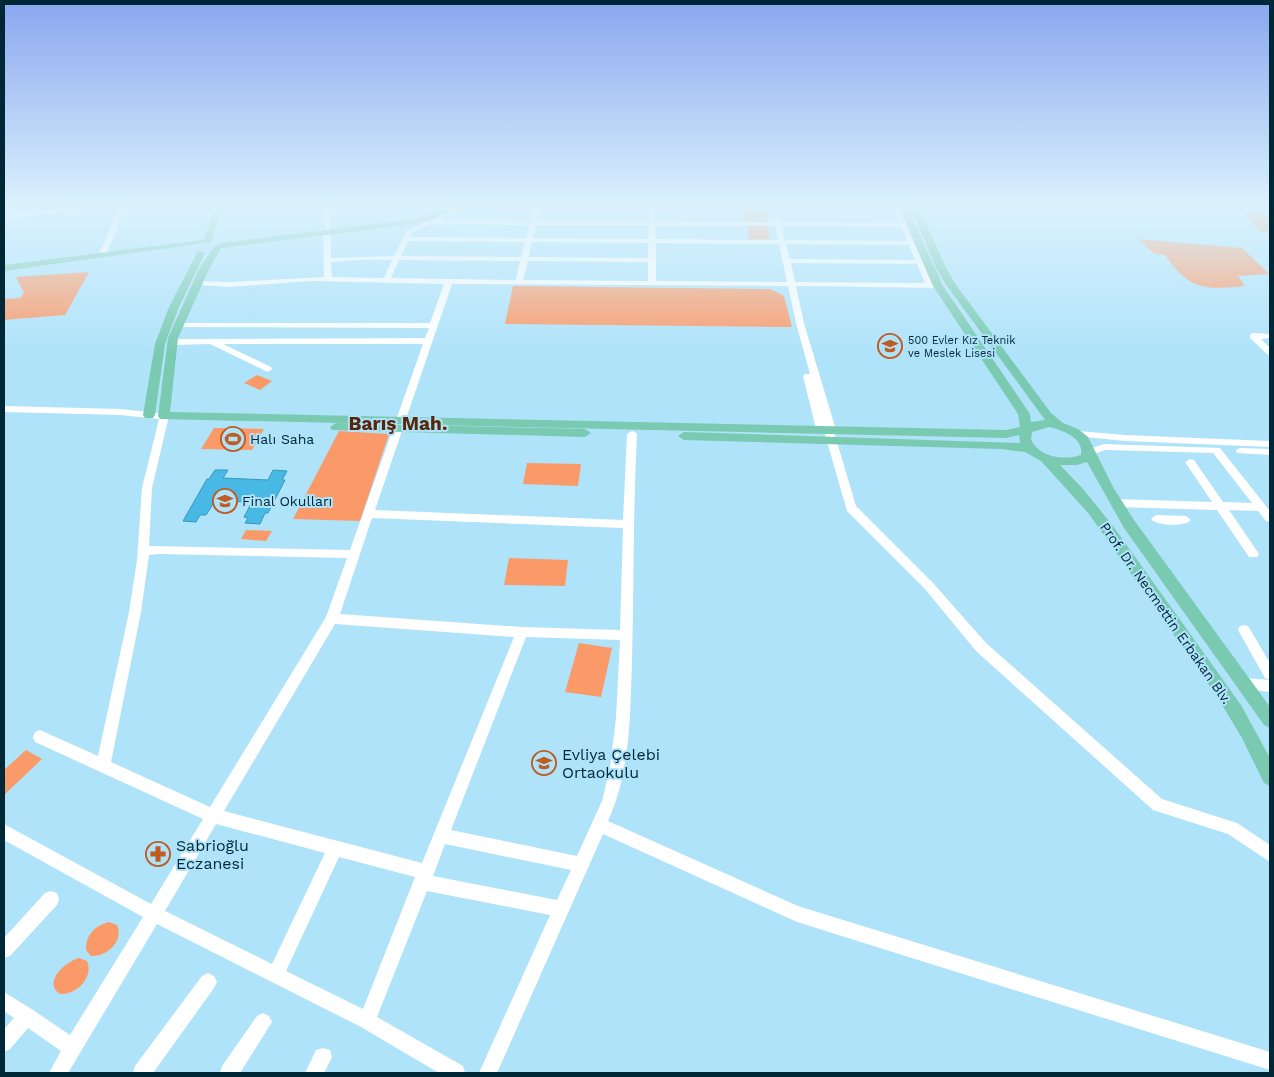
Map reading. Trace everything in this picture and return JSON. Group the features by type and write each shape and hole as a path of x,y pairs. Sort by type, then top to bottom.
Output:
{"main road":[{"path":"4,270 109,255"},
{"path":"4,270 121,255"},
{"path":"149,415 160,344 174,307 198,255"},
{"path":"211,255 179,325 173,342 166,378 164,416 182,421 1006,434 1026,430 1040,424 1059,425"},
{"path":"922,255 934,286 1024,414 1025,441 1030,448"},
{"path":"936,255 952,286 1037,404 1047,416 1059,425 1078,434"},
{"path":"399,425 632,434 828,432 1030,448"},
{"name":"Prof. Dr. Necmettin Erbakan Blv.","path":"1078,434 1084,440 1088,453 1116,503 1270,720"},
{"name":"Prof. Dr. Necmettin Erbakan Blv.","path":"1030,448 1046,459 1085,497 1250,733 1270,777"},
{"path":"1046,459 1058,462 1078,462 1085,458 1088,453"}],"street":[{"path":"327,255 328,279"},
{"path":"386,281 399,255"},
{"path":"519,282 524,255"},
{"path":"651,255 652,283"},
{"path":"782,255 828,432 851,508 929,586 981,647 1014,679 1158,805 1232,828 1270,854"},
{"path":"785,255 787,261 788,284"},
{"path":"915,255 934,286"},
{"path":"327,260 398,258 651,260"},
{"path":"787,261 918,262"},
{"path":"198,283 218,285 328,279 449,282 934,286"},
{"path":"58,1073 332,619 449,282"},
{"path":"179,325 434,326"},
{"path":"1270,336 1253,336 1270,352"},
{"path":"173,342 429,341"},
{"path":"211,342 268,369"},
{"path":"4,409 120,412 164,416 147,488 143,551 135,612 103,766"},
{"path":"488,1073 609,802 618,771 622,743 627,635 628,524 632,434"},
{"path":"1078,434 1135,439 1270,444"},
{"path":"1088,453 1096,449 1112,447 1270,452"},
{"path":"1216,450 1270,518"},
{"path":"1190,462 1253,554"},
{"path":"1116,503 1262,507"},
{"path":"1156,519 1186,520 1177,505"},
{"path":"368,514 628,524"},
{"path":"143,551 355,554"},
{"path":"332,619 522,632 627,635"},
{"path":"1244,630 1270,674"},
{"path":"367,1021 522,632"},
{"path":"1245,684 1270,686"},
{"path":"40,737 214,816 336,848 423,877 560,909"},
{"path":"598,824 797,914 1270,1061"},
{"path":"4,832 154,914 367,1021 456,1073"},
{"path":"442,836 580,864"},
{"path":"276,974 336,848"},
{"path":"4,950 50,899"},
{"path":"142,1073 208,982"},
{"path":"4,1000 73,1048"},
{"path":"4,1043 27,1016"},
{"path":"229,1073 263,1022"}],"shaded area":[{"path":"1165,255 1250,255 1269,274 1238,276 1245,286 1218,288 1199,285 1190,281 1174,267"},
{"path":"89,272 65,315 4,320 4,299 20,298 24,293 16,277"},
{"path":"513,286 770,289 784,296 792,327 505,324"},
{"path":"257,375 272,381 260,390 244,383"},
{"name":"Halı Saha","path":"214,428 264,429 252,450 201,449"},
{"path":"339,431 389,434 360,521 293,519"},
{"path":"527,463 581,464 578,486 523,484"},
{"path":"246,530 272,531 266,541 241,539"},
{"path":"509,558 568,560 565,586 504,585"},
{"path":"579,643 612,648 601,697 565,692"},
{"path":"26,750 42,759 4,795 4,770"},
{"path":"109,922 117,925 119,931 116,942 113,947 103,954 91,956 86,950 89,936 95,928"},
{"path":"79,958 87,961 89,967 86,979 72,992 60,994 55,989 55,978 68,963"}],"building":[{"path":"215,470 228,470 223,478 268,480 273,470 287,471 282,480 285,480 268,513 265,513 260,524 245,523 248,518 244,517 252,502 215,501 206,515 200,515 196,522 183,521 207,479"}],"place":[{"name":"500 Evler Kız Teknik ve Meslek Lisesi","path":"890,346"},
{"name":"Halı Saha","path":"233,439"},
{"name":"Final Okulları","path":"225,501"},
{"name":"Evliya Çelebi Ortaokulu","path":"544,763"},
{"name":"Sabrioğlu Eczanesi","path":"158,854"}],"district":[{"name":"Barış Mah.","path":"398,423"}]}
